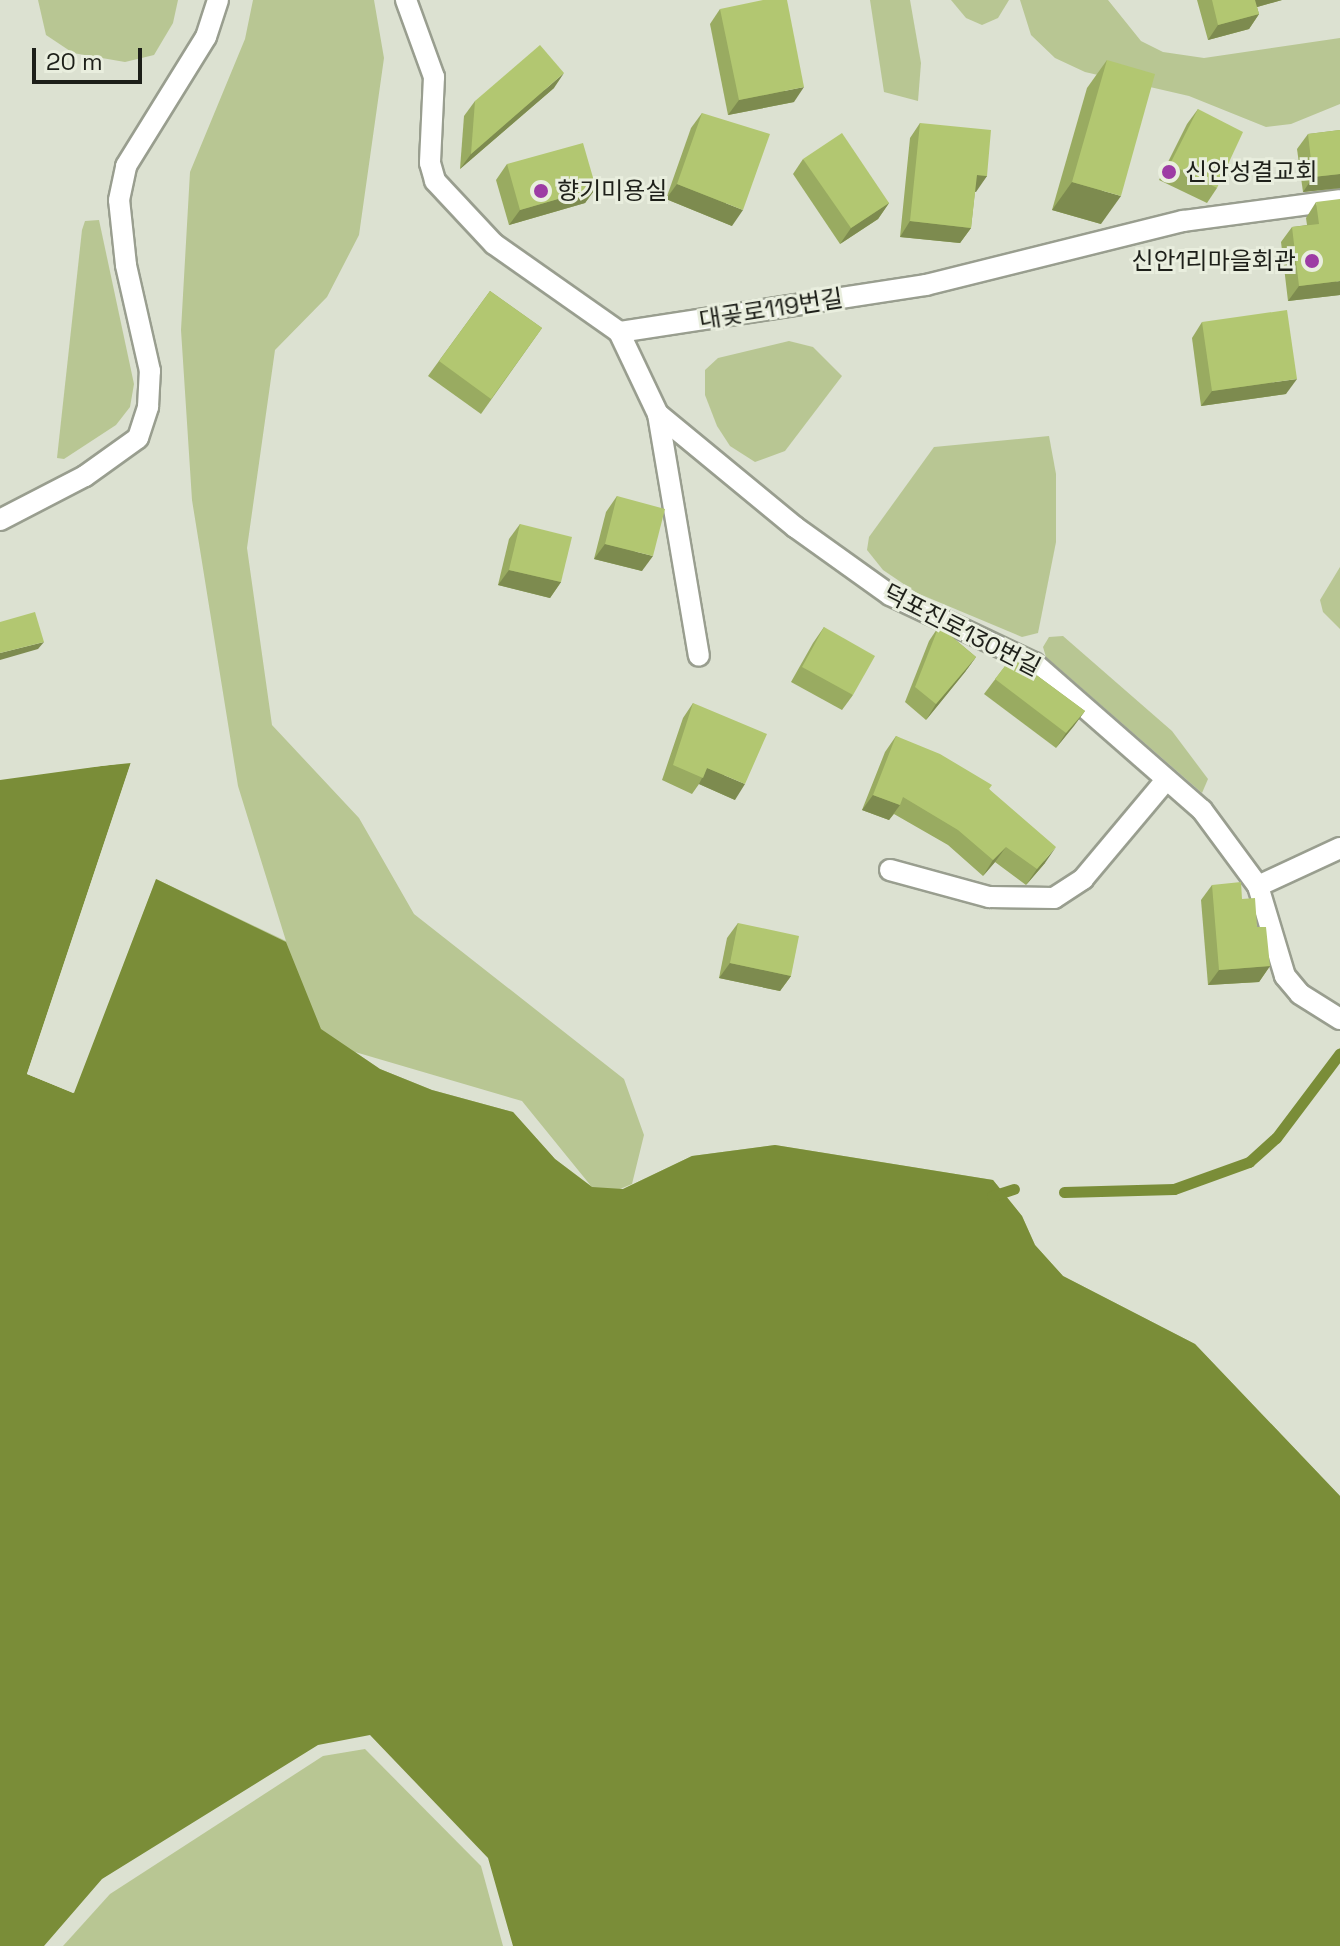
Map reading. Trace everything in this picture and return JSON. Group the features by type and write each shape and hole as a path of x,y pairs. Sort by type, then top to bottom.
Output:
{"lane":[{"path":"0,520 85,476 138,438 148,407 150,371 126,265 119,200 126,166 206,37 218,0"},
{"path":"406,0 434,77 430,163 435,181 494,244 619,332"},
{"name":"대곶로119번길","path":"619,332 926,285 1183,221 1340,200"},
{"name":"덕포진로130번길","path":"619,332 658,414 845,566 890,595 1034,663 1202,810 1258,886 1285,976 1300,994 1340,1019"},
{"path":"658,414 699,656"},
{"path":"890,870 989,897 1054,898 1083,879 1166,780"},
{"path":"1258,886 1340,848"}],"shaded area":[{"path":"38,0 178,0 173,23 154,55 125,62 73,53 46,35"},
{"path":"253,0 374,0 384,58 359,235 327,297 275,350 247,548 272,725 359,818 414,914 624,1079 644,1135 632,1184 620,1189 623,1189 692,1156 775,1145 993,1180 1022,1216 1035,1245 1063,1276 1195,1344 1340,1496 430,1186 156,879 286,941 238,786 192,500 181,330 190,172 245,39","holes":["355,1052 522,1101 591,1186 555,1159 513,1112 432,1090 380,1069"]},
{"path":"870,0 910,0 921,63 918,101 884,92"},
{"path":"951,0 1009,0 998,18 982,25 966,18"},
{"path":"1020,0 1108,0 1141,41 1163,52 1204,58 1340,38 1340,104 1291,124 1266,127 1189,96 1085,72 1055,58 1031,35"},
{"path":"99,220 134,384 130,407 116,425 64,459 57,458 82,230 85,221"},
{"path":"789,341 813,347 842,376 785,451 755,462 730,446 717,426 705,395 705,370 718,358"},
{"path":"1049,436 1056,474 1056,542 1038,633 1022,637 917,593 883,570 867,550 869,537 934,447"},
{"path":"1340,567 1340,629 1323,612 1320,600"},
{"path":"1063,636 1172,731 1208,779 1202,793 1046,657 1043,647 1049,637"},
{"path":"131,762 27,1074 74,1093 156,879 286,942 321,1029 380,1069 432,1090 513,1112 555,1159 592,1187 623,1189 692,1156 775,1145 993,1180 1022,1216 1035,1245 1063,1276 1195,1344 1340,1496 1340,1946 513,1946 488,1858 370,1735 318,1745 102,1879 44,1946 0,1946 0,780"},
{"path":"365,1749 481,1866 503,1946 63,1946 110,1894 323,1756"}],"pier":[{"path":"130,758 135,764 32,1072 71,1088 157,875 73,1093 27,1074 131,763 0,776"}],"building":[{"path":"763,0 787,0 804,87 739,100 720,9"},
{"path":"1212,0 1255,0 1259,14 1218,25"},
{"path":"540,45 564,73 471,154 475,101"},
{"path":"1107,60 1155,74 1121,196 1072,182"},
{"path":"1198,109 1243,132 1217,188 1170,164"},
{"path":"702,113 770,134 743,210 677,184"},
{"path":"920,123 991,130 987,176 977,175 971,228 910,221"},
{"path":"1340,130 1340,174 1313,177 1308,134"},
{"path":"842,133 889,203 851,228 803,159"},
{"name":"향기미용실","path":"583,143 596,188 520,210 507,164"},
{"name":"신안1리마을회관","path":"1340,199 1340,281 1299,286 1292,227 1319,224 1316,202"},
{"path":"490,291 542,328 491,399 439,361"},
{"path":"1287,310 1297,379 1212,391 1202,322"},
{"path":"617,496 665,509 653,556 605,544"},
{"path":"520,524 572,537 561,582 509,570"},
{"path":"35,612 44,642 0,653 0,622"},
{"path":"939,626 976,657 936,704 915,687"},
{"path":"824,627 875,656 853,695 802,667"},
{"path":"1012,657 1085,711 1066,733 995,679"},
{"path":"693,703 767,734 745,784 707,768 703,778 673,765"},
{"path":"896,736 940,754 992,785 989,789 1056,847 1037,869 1006,847 993,860 958,830 903,797 900,805 873,795"},
{"path":"1241,882 1242,899 1255,898 1257,927 1266,927 1270,966 1219,970 1212,885"},
{"path":"738,923 799,936 791,976 730,963"}],"waterway":[{"path":"1064,1192 1174,1189 1249,1162 1276,1138 1340,1053"},
{"path":"992,1196 1014,1189"}],"place":[{"name":"신안성결교회","path":"1169,172"},
{"name":"향기미용실","path":"541,191"},
{"name":"신안1리마을회관","path":"1312,261"}]}
